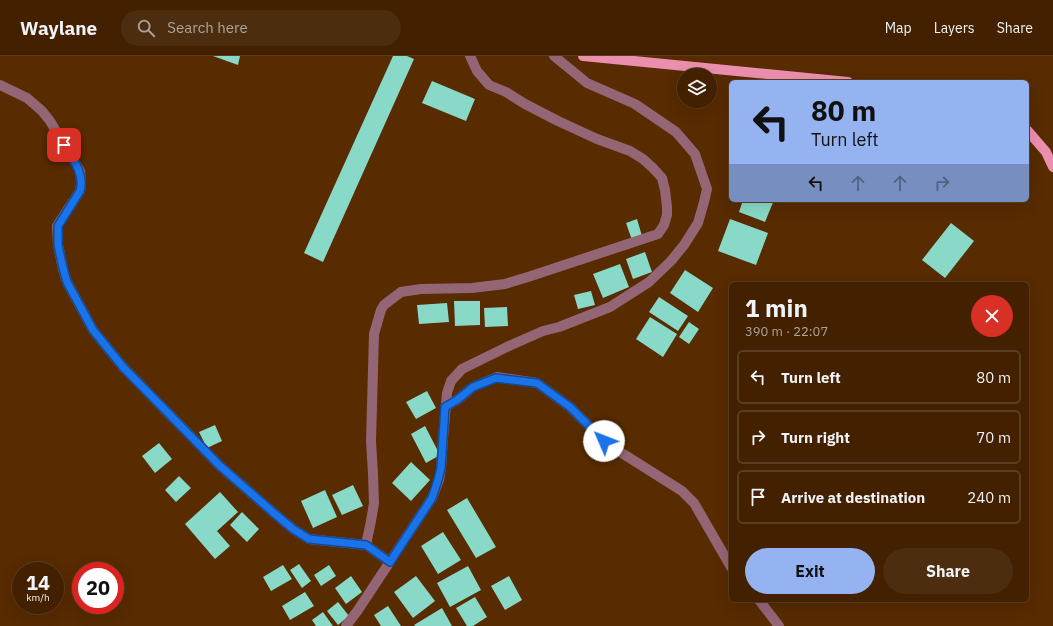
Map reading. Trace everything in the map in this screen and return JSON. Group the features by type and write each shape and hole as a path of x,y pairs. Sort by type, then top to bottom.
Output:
{"main road":[{"path":"583,56 828,80"},
{"path":"1029,132 1046,152 1053,167"}],"street":[{"path":"366,545 374,503 374,474 371,441 374,334 380,310 384,305 401,292 421,289 486,287 506,284 658,234 664,225 667,215 665,190 662,178 643,159 630,151 597,139 558,121 525,104 506,92 489,85 477,71 470,56"},
{"path":"346,626 432,498 441,468 447,393 452,382 462,369 509,346 610,307 627,297 649,282 670,261 684,245 698,223 707,189 695,154 676,132 635,104 587,83 554,56"},
{"path":"0,85 27,98 42,111 50,121 80,171 82,178 80,191 58,226 58,245 63,268 67,282 93,330 123,367 220,466 293,529 309,539 366,545 390,562"},
{"path":"445,407 457,400 473,387 496,378 537,383 570,407 604,441 675,486 688,496 694,503 729,564"},
{"path":"760,602 779,626"}],"building":[{"path":"213,56 240,56 238,65"},
{"path":"393,56 407,56 414,59 323,262 304,253"},
{"path":"432,81 475,99 466,121 422,103"},
{"path":"742,202 773,202 765,222 739,212"},
{"path":"637,219 642,236 632,240 626,223"},
{"path":"730,219 768,233 756,265 718,251"},
{"path":"951,223 974,241 945,278 922,260"},
{"path":"645,252 652,272 633,279 626,259"},
{"path":"620,264 629,287 603,298 593,274"},
{"path":"685,270 713,288 698,312 670,293"},
{"path":"591,291 595,305 578,309 574,295"},
{"path":"659,297 688,316 678,331 649,312"},
{"path":"454,301 480,301 480,325 455,326"},
{"path":"447,303 449,322 419,324 417,305"},
{"path":"507,307 508,326 485,327 484,308"},
{"path":"650,317 677,334 663,357 636,339"},
{"path":"689,322 699,329 689,344 679,337"},
{"path":"427,391 436,408 416,419 406,402"},
{"path":"215,425 222,441 207,448 199,432"},
{"path":"425,426 440,455 426,463 411,434"},
{"path":"159,443 172,459 155,473 142,456"},
{"path":"411,462 430,480 411,501 392,483"},
{"path":"179,476 191,488 176,502 165,490"},
{"path":"353,485 363,506 342,515 332,495"},
{"path":"325,490 337,517 313,528 301,501"},
{"path":"220,492 238,512 217,531 230,546 215,559 185,524"},
{"path":"467,498 496,547 476,558 447,510"},
{"path":"242,512 259,529 247,542 230,525"},
{"path":"443,532 461,560 438,574 421,546"},
{"path":"299,564 311,581 302,588 290,570"},
{"path":"283,565 292,579 271,591 263,577"},
{"path":"329,565 336,576 321,586 314,575"},
{"path":"468,566 481,590 450,607 437,583"},
{"path":"351,576 362,592 346,604 335,588"},
{"path":"416,576 435,601 413,618 394,592"},
{"path":"509,576 522,600 505,610 491,586"},
{"path":"305,592 314,606 290,620 282,606"},
{"path":"475,597 487,617 473,626 467,626 456,608"},
{"path":"338,602 349,616 338,625 327,611"},
{"path":"388,606 401,626 381,626 374,615"},
{"path":"442,608 452,626 414,625"},
{"path":"323,612 333,626 316,626 312,620"}],"route":[{"path":"64,145 80,171 82,178 80,191 58,226 58,245 67,282 93,330 123,367 220,466 293,529 309,539 366,545 390,562 432,498 441,468 445,407 457,400 473,387 496,378 537,383 570,407 604,441"}]}
